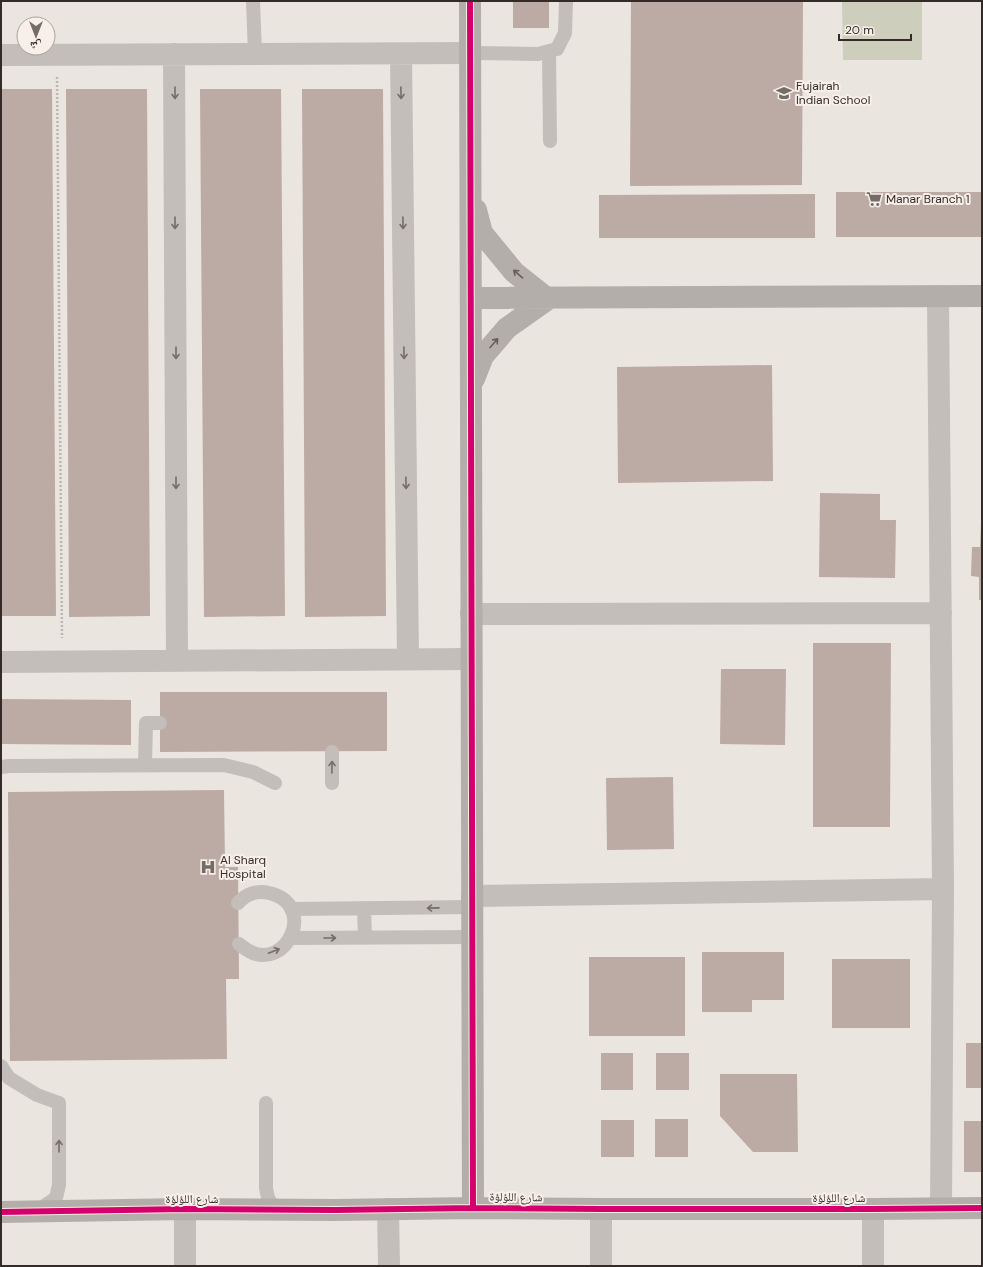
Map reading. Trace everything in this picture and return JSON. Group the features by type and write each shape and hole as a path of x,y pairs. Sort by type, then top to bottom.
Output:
{"street":[{"path":"470,1 473,1208"},
{"path":"1,55 470,53"},
{"path":"174,54 177,661"},
{"path":"400,54 408,660"},
{"path":"470,190 482,233 514,272 548,298"},
{"path":"938,296 943,889 941,1208"},
{"path":"471,298 982,296"},
{"path":"471,389 483,356 507,328 548,298"},
{"path":"471,614 941,612"},
{"path":"1,662 471,659"},
{"path":"472,902 943,889"},
{"name":"شارع اللؤلؤة","path":"1,1212 184,1209 982,1208"},
{"path":"184,1209 185,1266"},
{"path":"388,1209 389,1266"},
{"path":"601,1209 601,1266"},
{"path":"873,1209 873,1266"}],"lane":[{"path":"253,1 255,54"},
{"path":"470,53 538,54 557,49 566,33 566,1"},
{"path":"549,51 550,141"},
{"path":"145,765 146,723 160,723"},
{"path":"332,752 332,783"},
{"path":"1,767 224,765 253,772 275,784"},
{"path":"238,903 252,893 264,892 276,894 284,900 294,916 294,926 290,938 282,948 274,953 265,954 250,952 239,944"},
{"path":"291,909 364,909 472,902"},
{"path":"364,909 365,938"},
{"path":"290,938 472,937"},
{"path":"1,1066 9,1078 37,1096 59,1103 59,1185 56,1198 36,1212"},
{"path":"266,1103 266,1188 268,1198 275,1210"}],"path":[{"path":"57,55 62,662"}],"green space":[{"path":"842,1 922,1 922,60 843,60"}],"building":[{"path":"513,1 549,1 549,28 513,28"},
{"path":"631,1 803,1 802,185 630,186"},
{"path":"1,89 52,89 56,616 1,616"},
{"path":"66,89 147,89 150,616 69,617"},
{"path":"200,89 281,89 285,616 204,617"},
{"path":"302,89 383,89 386,616 305,617"},
{"path":"836,192 982,192 982,237 836,237"},
{"path":"815,194 815,238 599,238 599,195"},
{"path":"772,365 773,481 618,483 617,367"},
{"path":"820,493 880,494 880,520 896,520 895,578 819,577"},
{"path":"981,523 982,600 979,600 979,577 971,576 972,547 980,547"},
{"path":"813,643 891,643 890,827 813,827"},
{"path":"721,669 786,669 785,745 720,744"},
{"path":"160,692 387,692 387,751 160,752"},
{"path":"1,699 131,700 131,745 1,744"},
{"path":"673,777 674,849 607,850 606,778"},
{"path":"224,790 225,867 238,867 239,979 226,979 227,1059 10,1061 8,792"},
{"path":"702,952 784,952 784,1000 752,1000 752,1012 702,1012"},
{"path":"589,957 685,957 685,1036 589,1036"},
{"path":"832,959 910,959 910,1028 832,1028"},
{"path":"966,1043 982,1043 982,1088 966,1088"},
{"path":"601,1053 633,1053 633,1090 601,1090"},
{"path":"656,1053 689,1053 689,1090 656,1090"},
{"path":"720,1074 797,1074 798,1152 753,1152 720,1116"},
{"path":"655,1119 688,1119 688,1157 655,1157"},
{"path":"601,1120 634,1120 634,1157 601,1157"},
{"path":"964,1121 982,1121 982,1172 964,1172"}],"cycle path":[{"path":"470,1 473,1208"},
{"path":"1,1212 185,1209 982,1208"}],"place":[{"name":"Fujairah Indian School","path":"784,93"},
{"name":"Manar Branch 1","path":"874,199"},
{"name":"Al Sharq Hospital","path":"208,867"}]}
